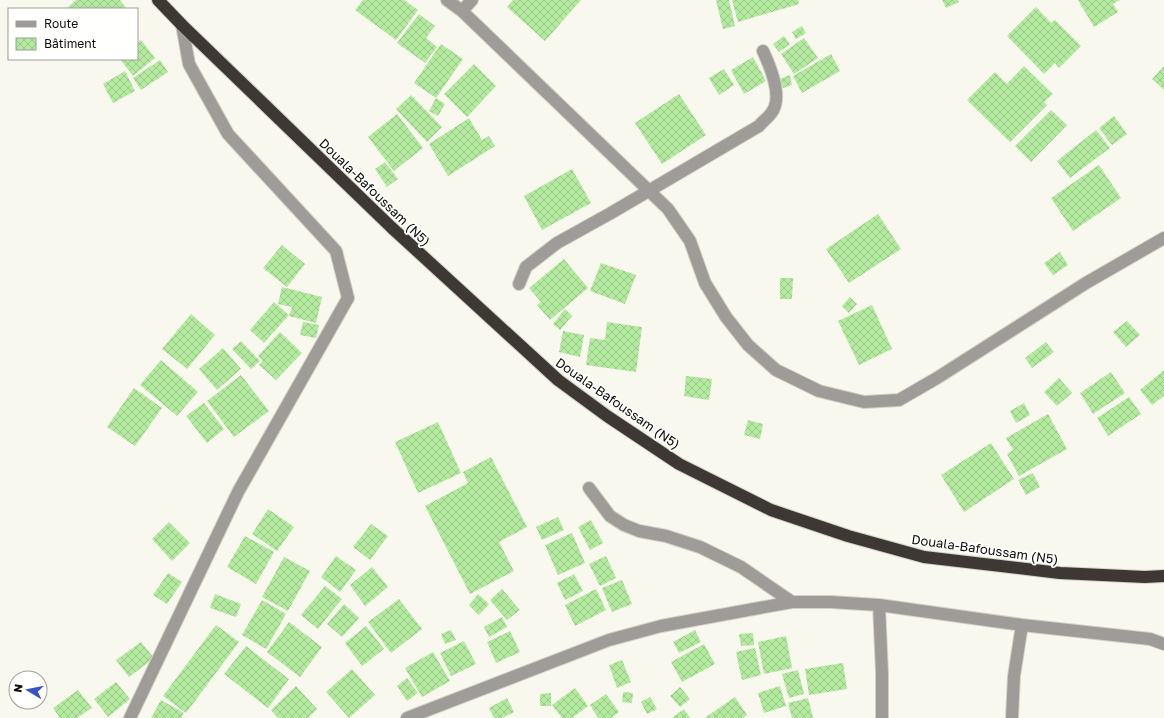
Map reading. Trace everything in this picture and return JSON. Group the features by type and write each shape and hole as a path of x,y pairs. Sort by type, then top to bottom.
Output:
{"highway":[{"name":"Douala-Bafoussam (N5)","path":"158,0 391,227 558,380 607,416 679,464 771,510 848,536 924,557 1060,573 1145,577 1164,576"}],"street":[{"path":"447,0 462,11 668,209 690,241 705,283 726,317 748,345 776,370 819,391 864,402 898,400 937,378 1086,283 1164,238"},
{"path":"462,11 472,0"},
{"path":"130,718 238,492 348,298 336,252 228,134 189,64 182,24"},
{"path":"519,284 526,268 557,243 759,126 773,111 777,97 773,74 764,51"},
{"path":"589,488 610,516 624,525 639,531 666,536 700,547 741,567 792,602"},
{"path":"407,718 609,640 661,626 792,602 831,602 879,605 1022,625 1150,639 1164,644"},
{"path":"879,605 882,718"},
{"path":"1012,718 1014,676 1022,625"}],"building":[{"path":"76,0 120,0 126,8 67,8"},
{"path":"363,0 404,0 418,10 396,40 355,10"},
{"path":"513,0 581,0 545,41 507,7"},
{"path":"716,0 729,0 735,26 723,29"},
{"path":"732,0 798,0 799,4 738,22"},
{"path":"942,0 958,0 959,2 946,8"},
{"path":"1078,0 1120,0 1113,4 1118,12 1094,27"},
{"path":"1036,7 1051,23 1055,20 1081,46 1059,68 1055,63 1044,74 1007,36"},
{"path":"419,14 435,26 426,38 437,47 425,63 397,43"},
{"path":"802,26 806,33 796,39 792,32"},
{"path":"784,36 790,44 779,52 773,44"},
{"path":"804,38 818,58 794,74 781,54"},
{"path":"141,40 155,58 133,76 121,60 138,60 138,42"},
{"path":"441,44 463,59 436,98 414,83"},
{"path":"831,54 840,71 802,93 793,76"},
{"path":"753,57 766,81 744,94 731,70"},
{"path":"160,60 168,72 141,90 133,78"},
{"path":"474,64 496,86 467,117 444,94"},
{"path":"1024,66 1053,94 1044,102 1047,105 1010,142 967,100 995,72 1007,84"},
{"path":"1164,66 1164,90 1152,79"},
{"path":"724,69 734,85 719,95 709,78"},
{"path":"125,71 135,91 113,103 103,84"},
{"path":"790,75 792,85 783,88 780,79"},
{"path":"679,94 706,135 662,164 635,123"},
{"path":"411,95 442,127 427,142 396,109"},
{"path":"436,98 445,104 438,116 429,111"},
{"path":"1051,110 1067,125 1031,162 1015,146"},
{"path":"397,114 423,148 394,171 368,137"},
{"path":"1114,116 1127,134 1112,145 1099,128"},
{"path":"469,118 482,140 489,136 495,146 448,176 429,144"},
{"path":"1096,130 1110,148 1070,178 1057,161"},
{"path":"385,162 398,179 387,187 375,169"},
{"path":"1099,165 1121,198 1073,231 1051,198"},
{"path":"572,169 591,203 542,230 524,196"},
{"path":"878,214 901,249 849,283 826,249"},
{"path":"282,245 305,264 287,287 263,268"},
{"path":"1060,252 1068,265 1053,275 1044,263"},
{"path":"564,259 588,288 550,320 537,305 541,302 529,288"},
{"path":"601,263 636,275 625,304 590,291"},
{"path":"780,278 793,278 792,299 780,299"},
{"path":"282,287 322,297 316,323 289,316 292,307 278,304"},
{"path":"850,297 857,304 849,313 842,306"},
{"path":"274,302 289,315 264,343 250,330"},
{"path":"872,305 892,349 859,365 838,321"},
{"path":"565,309 572,316 560,330 553,324"},
{"path":"191,314 215,335 187,369 162,349"},
{"path":"1127,321 1140,335 1126,347 1113,332"},
{"path":"303,322 319,325 316,338 300,335"},
{"path":"607,322 642,327 636,372 586,365 590,338 605,340"},
{"path":"563,331 584,335 580,357 559,352"},
{"path":"280,332 302,353 276,380 259,365 263,361 258,356"},
{"path":"241,341 260,361 251,369 232,349"},
{"path":"1046,342 1054,352 1032,368 1025,358"},
{"path":"223,348 241,369 217,390 199,369"},
{"path":"161,360 198,392 177,416 140,385"},
{"path":"1164,370 1164,396 1152,405 1140,390"},
{"path":"1111,372 1125,393 1093,414 1080,393"},
{"path":"241,375 269,411 234,437 207,401"},
{"path":"686,376 712,379 709,400 684,396"},
{"path":"1059,378 1072,393 1057,406 1044,392"},
{"path":"134,388 162,408 135,446 107,427"},
{"path":"1129,397 1141,414 1108,436 1097,418"},
{"path":"204,403 224,429 207,443 186,416"},
{"path":"1024,403 1030,415 1016,423 1010,411"},
{"path":"1048,414 1067,449 1019,476 1007,454 1013,450 1006,438"},
{"path":"748,420 763,424 760,439 744,435"},
{"path":"438,422 461,473 418,493 395,442"},
{"path":"991,443 1014,479 964,512 941,475"},
{"path":"491,457 527,527 499,542 514,571 470,594 425,506 468,483 463,472"},
{"path":"1033,473 1040,487 1026,495 1018,480"},
{"path":"268,509 294,527 277,551 252,534"},
{"path":"558,517 564,530 542,540 536,527"},
{"path":"591,520 603,543 590,550 578,527"},
{"path":"169,522 190,543 172,561 152,539"},
{"path":"371,524 388,536 370,560 353,547"},
{"path":"572,533 585,563 558,575 545,545"},
{"path":"245,536 274,552 256,584 227,567"},
{"path":"336,556 356,570 340,592 321,577"},
{"path":"606,556 616,578 600,586 589,564"},
{"path":"284,557 310,571 288,611 262,597"},
{"path":"372,567 388,587 365,606 350,585"},
{"path":"168,573 182,582 167,604 153,595"},
{"path":"574,574 583,591 565,600 557,583"},
{"path":"622,580 632,604 612,612 602,588"},
{"path":"325,586 342,599 318,629 301,615"},
{"path":"502,589 520,610 507,620 490,600"},
{"path":"596,589 606,610 575,626 565,605"},
{"path":"215,594 241,604 236,617 210,608"},
{"path":"478,594 489,604 479,615 469,605"},
{"path":"399,599 422,629 391,653 368,622"},
{"path":"262,600 286,614 266,649 242,635"},
{"path":"344,604 359,618 342,637 327,624"},
{"path":"502,617 507,627 489,637 484,627"},
{"path":"289,622 322,647 300,677 267,652"},
{"path":"216,625 239,642 186,713 163,696"},
{"path":"366,626 384,649 362,666 345,643"},
{"path":"451,630 456,640 445,644 441,634"},
{"path":"695,630 701,642 679,653 673,642"},
{"path":"510,631 520,652 496,663 487,642"},
{"path":"753,633 754,645 741,646 739,634"},
{"path":"786,636 792,668 764,674 758,642"},
{"path":"464,641 476,664 451,676 440,653"},
{"path":"141,642 154,658 129,677 116,660"},
{"path":"704,644 715,664 682,682 671,662"},
{"path":"246,646 289,679 268,708 224,674"},
{"path":"755,648 761,675 742,680 736,652"},
{"path":"433,652 450,681 422,697 405,668"},
{"path":"622,660 631,682 617,688 609,665"},
{"path":"843,663 847,689 809,695 805,669"},
{"path":"352,669 375,695 349,718 326,692"},
{"path":"798,670 804,694 789,698 782,674"},
{"path":"407,678 418,693 407,701 397,686"},
{"path":"116,682 130,699 108,717 94,699"},
{"path":"296,686 317,709 308,718 278,718 271,710"},
{"path":"780,686 786,706 764,713 758,693"},
{"path":"680,687 690,699 680,707 670,696"},
{"path":"575,688 588,706 572,718 562,718 552,705"},
{"path":"78,690 92,708 77,718 60,718 53,708"},
{"path":"623,692 633,693 632,703 622,702"},
{"path":"551,693 551,706 540,706 540,694"},
{"path":"606,694 619,712 611,718 598,718 590,705"},
{"path":"650,697 657,709 647,714 641,702"},
{"path":"735,697 747,715 743,718 706,717"},
{"path":"507,698 514,712 502,718 494,718 489,708"},
{"path":"808,698 813,718 792,718 788,703"},
{"path":"161,700 184,713 181,718 151,718"},
{"path":"684,709 690,718 672,718"}]}
